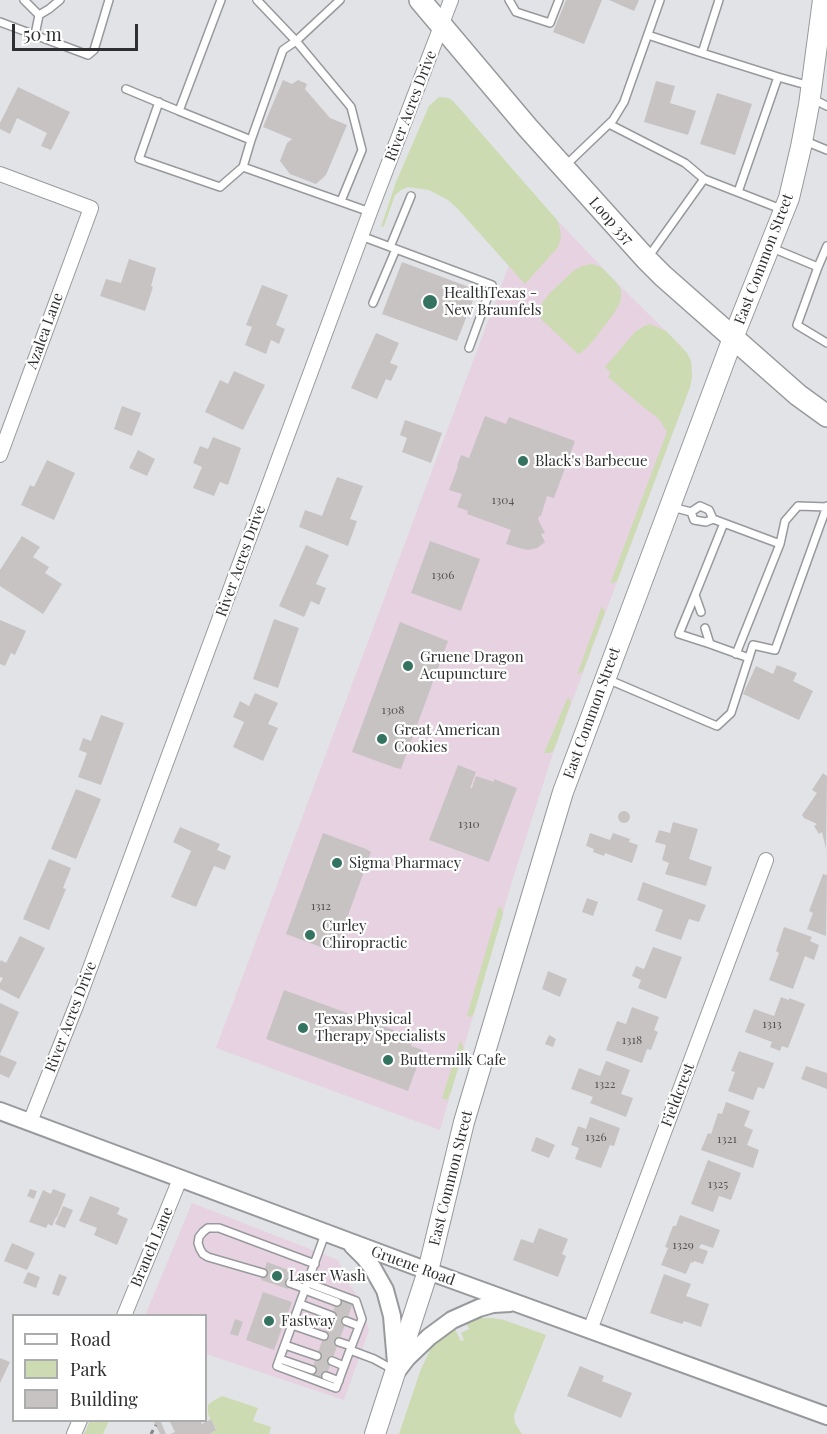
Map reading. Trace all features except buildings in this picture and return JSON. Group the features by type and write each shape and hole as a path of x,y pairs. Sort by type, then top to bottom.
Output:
{"main road":[{"name":"Loop 337","path":"420,0 646,260 798,395 827,416"},
{"name":"East Common Street","path":"375,1434 428,1271 464,1122 563,792 669,506 789,198 816,97 823,0"}],"street":[{"name":"River Acres Drive","path":"30,1122 80,995 370,212 452,0"},
{"name":"Azalea Lane","path":"0,174 91,208 0,455"},
{"name":"Fieldcrest","path":"590,1330 766,860"},
{"name":"Gruene Road","path":"0,1112 514,1303 827,1416"},
{"name":"Branch Lane","path":"125,1314 180,1179"},
{"path":"346,1241 372,1266 385,1290 392,1316 397,1371"},
{"path":"397,1371 424,1341 456,1317 493,1304 514,1303"}],"lane":[{"path":"24,0 39,15"},
{"path":"35,35 39,15 60,0"},
{"path":"0,22 88,55 94,50 110,0"},
{"path":"179,111 221,0"},
{"path":"257,0 296,41 351,107 362,150 341,201"},
{"path":"159,102 139,159 220,187 243,167 283,50 296,41 340,0"},
{"path":"509,0 516,12 550,23 559,0"},
{"path":"563,167 613,120 624,102 660,0"},
{"path":"702,53 719,0"},
{"path":"648,35 777,77 816,97"},
{"path":"738,192 777,77"},
{"path":"126,88 251,140"},
{"path":"609,124 685,163 704,179 784,210"},
{"path":"803,140 827,150"},
{"path":"243,167 370,212"},
{"path":"646,260 704,179"},
{"path":"373,303 411,196"},
{"path":"361,236 492,285 469,348"},
{"path":"827,246 797,325 827,343"},
{"path":"768,247 818,267"},
{"path":"669,506 691,512 694,520 705,522 713,519 780,544"},
{"path":"604,678 717,726 731,713 753,645 775,650 827,507 798,506 784,522 780,544 736,654"},
{"path":"724,523 679,634 749,658"},
{"path":"695,595 701,612"},
{"path":"705,628 710,644"},
{"path":"263,1273 208,1257 200,1249 199,1237 207,1228 219,1228 315,1264"},
{"path":"290,1283 306,1287 356,1301 355,1308 362,1319 336,1388 277,1366 306,1287 315,1264 326,1233"},
{"path":"306,1287 337,1302"},
{"path":"300,1304 332,1316"},
{"path":"346,1321 359,1326"},
{"path":"292,1325 324,1336"},
{"path":"339,1342 397,1371"},
{"path":"285,1345 317,1356"},
{"path":"280,1359 312,1370"},
{"path":"332,1361 344,1366"},
{"path":"326,1376 339,1380"}],"path":[{"path":"151,1434 156,1425"}],"shaded area":[{"path":"557,220 681,346 691,361 692,377 554,750 513,878 440,1130 216,1048 509,265"},
{"path":"192,1203 338,1260 349,1284 359,1298 369,1330 344,1400 207,1354 207,1314 146,1314"}],"green space":[{"path":"439,97 449,98 454,102 557,220 561,238 558,247 525,284 457,208 448,200 429,190 408,187 401,190 395,195 384,226 381,227 396,182 429,106"},
{"path":"592,264 601,267 616,282 621,290 621,297 614,313 593,341 578,354 541,319 539,307 573,271"},
{"path":"650,324 666,331 687,353 691,361 692,377 617,581 610,584 667,432 659,419 608,377 611,373 605,367 635,332"},
{"path":"602,606 605,612 583,671 577,675"},
{"path":"568,697 571,702 554,750 544,753"},
{"path":"499,906 503,914 474,1013 471,1017 467,1016"},
{"path":"460,1041 463,1052 447,1100 442,1098"},
{"path":"480,1318 504,1320 546,1335 514,1415 515,1423 522,1434 399,1434 421,1369 433,1344 454,1327 461,1341 464,1340 461,1333 469,1329 466,1322"},
{"path":"222,1396 258,1408 253,1421 271,1427 269,1434 211,1434 216,1429 208,1414 208,1405"},
{"path":"89,1422 109,1422 103,1434 84,1434"}],"place":[{"name":"HealthTexas - New Braunfels","path":"430,302"},
{"name":"Black's Barbecue","path":"523,461"},
{"name":"Gruene Dragon Acupuncture","path":"408,666"},
{"name":"Great American Cookies","path":"382,739"},
{"name":"Sigma Pharmacy","path":"337,863"},
{"name":"Curley Chiropractic","path":"310,935"},
{"name":"Texas Physical Therapy Specialists","path":"303,1028"},
{"name":"Buttermilk Cafe","path":"388,1060"},
{"name":"Laser Wash","path":"277,1276"},
{"name":"Fastway","path":"269,1321"}]}
